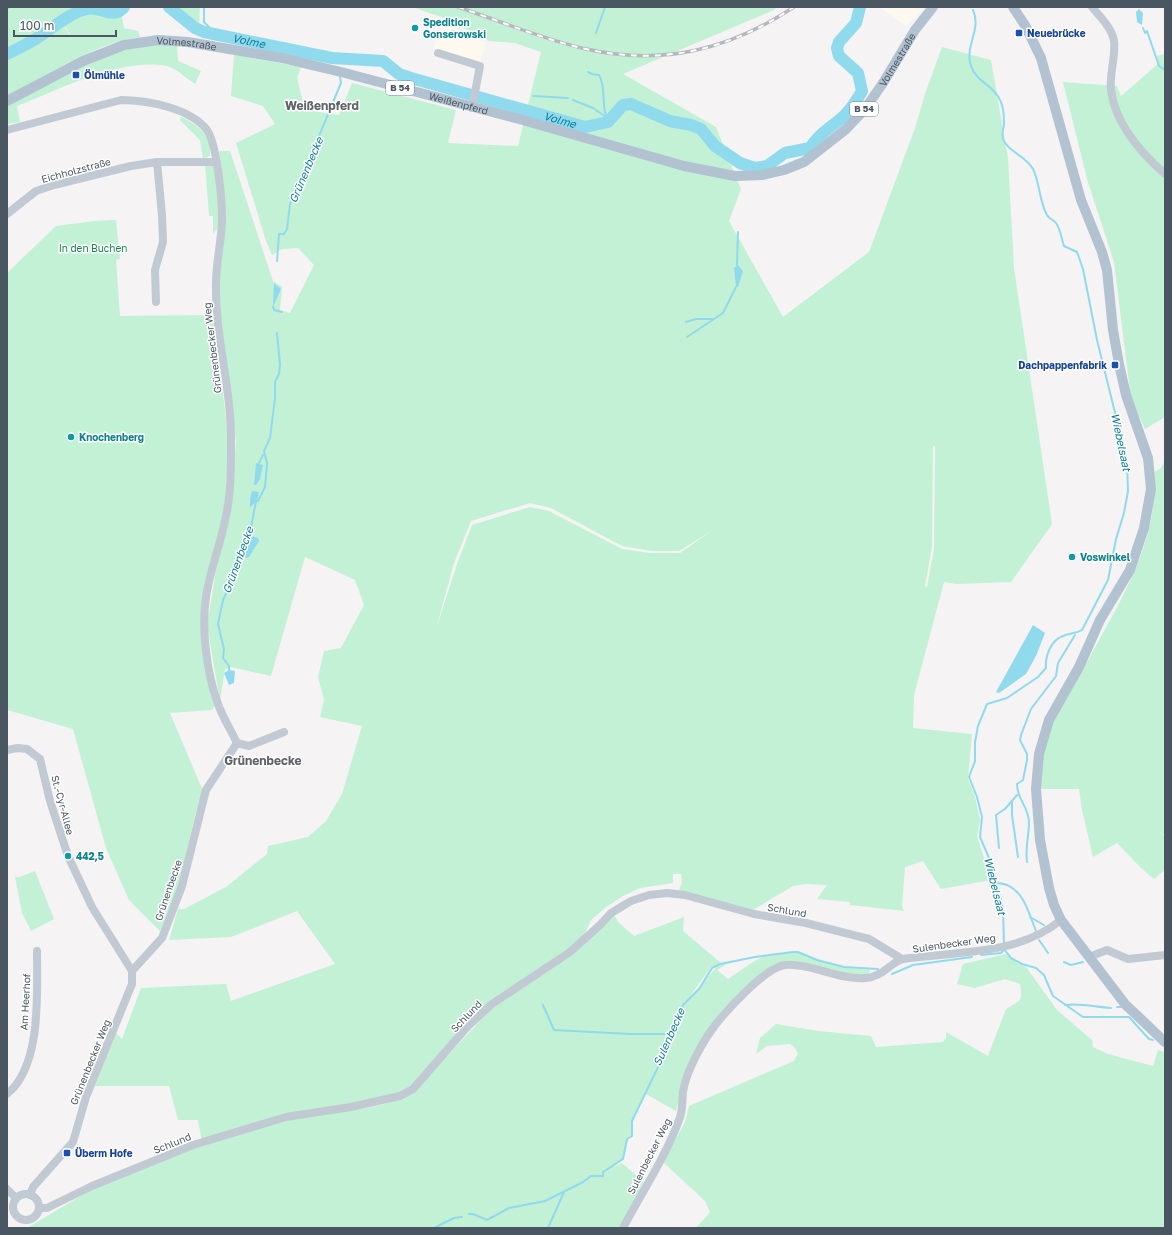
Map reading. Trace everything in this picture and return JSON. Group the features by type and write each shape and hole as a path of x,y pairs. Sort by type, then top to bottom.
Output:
{"main road":[{"name":"Volmestraße","path":"735,176 763,175 784,170 804,162 845,130 874,96 915,30 933,7"},
{"path":"1013,7 1026,27 1041,58 1081,200 1102,252 1107,270 1113,330 1119,364 1126,395 1148,458 1151,489 1144,528 1130,570 1100,620 1079,667 1050,720 1039,754 1036,790 1040,840 1049,888 1054,905 1061,920 1125,1004 1165,1042"},
{"name":"Volmestraße","path":"7,101 83,61 124,45 138,42 158,40 188,42 282,58"},
{"name":"Weißenpferd","path":"282,58 473,104 684,166 735,176"}],"street":[{"path":"1092,7 1110,30 1114,40 1110,81 1111,91 1122,127 1153,163 1165,174"},
{"path":"438,53 480,66 473,104"},
{"name":"Grünenbecker Weg","path":"7,130 121,100 138,100 194,117 207,130 212,138 222,218 216,281 218,335 230,417 232,443 226,516 206,597 205,637 218,702 237,743"},
{"path":"156,302 156,270 163,242 157,162"},
{"name":"Eichholzstraße","path":"7,214 36,191 123,168 157,162 216,162"},
{"path":"237,743 249,746 284,732"},
{"name":"Grünenbecke","path":"132,971 151,952 162,938 182,886 204,795 237,743"},
{"name":"St.-Cyr-Allee","path":"7,750 18,748 27,750 40,759 50,801 68,856 92,907 132,971"},
{"name":"Schlund","path":"39,1208 47,1208 92,1186 193,1145 286,1117 351,1107 400,1096 413,1089 468,1026 492,1004 570,952 600,926 611,913 631,901 649,895 667,893 685,895 754,914 806,923 855,935 869,939 902,959"},
{"name":"Sulenbecker Weg","path":"623,1228 675,1131 680,1118 683,1092 689,1071 715,1025 743,994 774,968 784,965 853,978 868,978 881,974 902,959 958,954 1008,946 1044,932 1061,920"},
{"path":"1090,957 1107,950 1128,959 1165,955"},
{"name":"Am Heerhof","path":"7,1094 14,1089 22,1073 36,1029 37,951"},
{"name":"Grünenbecker Weg","path":"30,1195 33,1187 73,1142 86,1097 132,984 132,971"},
{"path":"7,1189 16,1198"},
{"path":"20,1195 30,1195 35,1198 39,1208 37,1214 28,1220 11,1215 16,1198 20,1195"}],"shaded area":[{"path":"879,7 925,7 906,26"},
{"path":"442,22 486,43 480,63 434,48"}],"green space":[{"path":"7,7 75,7 7,51"},
{"path":"104,7 120,7 124,28 138,31 140,37 124,40 89,53 7,96 7,56 64,27 73,39 60,19 77,10 108,13"},
{"path":"164,7 200,7 199,27 171,15"},
{"path":"412,7 777,7 774,10 623,74 716,127 741,189 729,221 783,317 869,252 915,128 926,91 942,47 991,60 1008,158 1014,268 1052,524 1011,582 956,584 944,582 914,695 913,728 972,734 968,779 975,797 980,820 977,836 991,880 941,889 923,861 905,867 902,906 904,911 850,905 850,902 817,899 827,885 806,884 793,886 753,910 679,890 682,883 681,874 673,874 673,883 640,888 623,896 605,908 591,920 582,940 547,966 490,1003 467,1026 420,1080 400,1094 351,1105 298,1112 208,1141 227,1138 301,1116 357,1110 376,1106 393,1101 409,1093 423,1082 493,1007 572,954 614,914 618,922 634,936 684,917 683,931 721,963 729,963 717,970 728,979 764,956 793,952 798,952 817,960 844,967 870,970 868,976 848,975 789,964 774,965 733,1002 714,1023 688,1070 676,1111 646,1094 632,1121 632,1136 627,1139 623,1159 614,1167 622,1163 644,1182 620,1228 27,1228 91,1190 202,1142 198,1120 178,1120 169,1086 95,1086 116,1033 122,1039 141,988 226,984 231,1001 335,964 297,911 231,937 169,940 178,909 184,909 226,887 267,854 268,846 308,837 326,821 342,794 362,726 320,717 324,700 318,677 324,651 341,648 364,605 355,580 305,557 271,676 231,667 225,669 220,701 207,625 216,570 230,517 236,442 221,315 219,282 226,215 219,151 230,151 273,281 282,287 280,310 290,313 314,265 298,248 282,249 272,255 266,241 236,143 275,124 263,106 231,96 234,55 301,67 297,78 305,110 339,115 352,83 456,110 448,143 518,146 541,52 515,43 489,41 444,18","holes":["933,446 935,446 934,549 927,587 925,586 932,547","530,503 551,508 622,546 651,551 679,551 713,530 680,553 650,553 622,549 549,511 530,507 472,525 457,564 436,629 454,563 471,521","720,963 686,1002 711,967"]},
{"path":"154,45 177,45 178,61 201,71 195,84 178,71 167,66 149,64 110,70 91,76 17,106 20,122 7,124 7,107 57,79 114,53 131,48"},
{"path":"1165,54 1165,417 1145,429 1131,399 1114,262 1087,179 1063,82 1117,86 1121,96 1158,64 1157,56"},
{"path":"181,117 193,123 203,132 209,142 210,156 203,159 200,140 180,120"},
{"path":"205,163 214,163 221,223 213,234 213,216 209,216"},
{"name":"In den Buchen","path":"116,220 120,259 116,260 120,316 213,315 229,442 224,514 201,625 215,705 212,710 170,713 203,791 195,815 179,885 160,931 129,900 106,848 73,729 7,710 7,273 56,226"},
{"path":"1165,461 1165,836 1159,831 1165,837 1165,870 1154,879 1117,843 1093,857 1082,810 1079,789 1041,789 1041,781 1045,745 1052,720 1084,668 1126,590 1142,552 1148,533 1155,488 1154,472 1160,469"},
{"path":"35,871 54,919 31,931 22,913 15,877 20,877"},
{"path":"1006,954 1017,963 1026,967 1057,1010 1092,1040 1093,1047 1108,1054 1153,1066 1158,1050 1165,1052 1165,1228 696,1228 710,1212 705,1201 663,1162 685,1122 689,1106 794,1061 798,1054 795,1048 790,1044 767,1046 756,1054 760,1038 776,1024 818,1031 871,1036 876,1047 943,1042 946,1038 946,1032 988,1056 1006,1009 1021,998 1020,984 1005,979 975,988 957,984 963,964"}],"water":[{"path":"1139,9 1143,13 1142,25 1137,22 1136,12"},
{"path":"738,265 743,271 738,287 736,287 734,268"},
{"path":"274,283 281,289 273,307"},
{"path":"256,463 263,465 260,479 256,485 254,485"},
{"path":"252,491 259,492 259,494 254,504 250,507 250,499"},
{"path":"252,536 258,538 259,541 249,557 245,558 242,549 249,537"},
{"path":"1033,625 1045,633 1036,656 1026,674 999,693 996,692"},
{"path":"229,670 235,671 234,683 229,685 224,673"}],"waterway":[{"name":"Volme","path":"7,54 43,34 67,17 80,11 92,8 115,13 124,7"},
{"name":"Volme","path":"169,7 195,28 204,32 332,58 383,61 399,74 411,78 585,127 608,122 623,105 631,104 670,121 691,125 701,129 715,146 740,163 755,168 767,166 785,153 810,148 821,135 844,116 856,101 862,91 858,73 839,56 837,48 839,42 856,23 860,7"},
{"path":"204,7 204,22 215,33"},
{"path":"596,33 605,7"},
{"name":"Wiebelsaat","path":"973,10 976,24 969,59 971,66 977,76 994,91 1001,102 1004,124 1002,137 1005,143 1033,169 1044,210 1049,218 1058,226 1064,246 1077,252 1083,269 1097,340 1127,461 1128,491 1108,580 1082,630 1063,636 1055,641 1048,654 1046,668 1038,677 1007,698 987,704 978,726 975,742 975,761 969,777 977,797 982,817 980,837 992,865 1003,908 1004,945"},
{"path":"1143,28 1145,33 1147,31 1159,66 1165,70"},
{"name":"Grünenbecke","path":"347,61 348,57"},
{"path":"588,72 599,75 603,86 606,116 609,121"},
{"name":"Grünenbecke","path":"277,261 279,234 284,234 287,229 290,204 308,169 307,165 341,83 340,77"},
{"path":"533,96 568,98"},
{"path":"573,100 593,108 606,117"},
{"path":"737,265 738,232"},
{"path":"687,337 723,313 736,287"},
{"name":"Grünenbecke","path":"273,307 274,310 282,312"},
{"path":"686,322 696,319 712,319"},
{"name":"Grünenbecke","path":"229,670 229,666 223,658 224,649 218,624 223,600 237,570 239,556 250,533 256,501 258,501 265,487 267,463 264,451 270,438 275,398 275,382 279,374 280,365 277,333"},
{"path":"259,463 263,455"},
{"path":"1027,862 1026,851 1029,822 1027,811 1017,790 1017,784 1023,780 1027,760 1027,754 1020,740 1021,735 1031,709 1056,676 1058,663 1075,635"},
{"path":"999,848 996,815 1005,809 1017,795"},
{"path":"1012,801 1012,815 1018,857"},
{"path":"996,883 1005,884 1018,893 1027,907 1036,931"},
{"path":"1030,917 1044,925"},
{"path":"1039,940 1048,953"},
{"name":"Wiebelsaat","path":"1004,949 1011,958 1022,964 1036,968 1044,975 1053,996 1083,1017 1129,1017 1149,1039 1153,1040"},
{"name":"Sulenbecke","path":"981,955 1001,953 1004,950"},
{"name":"Sulenbecke","path":"469,1214 473,1214 487,1220 509,1208 545,1201 583,1182 591,1176 603,1176 603,1172 623,1159 627,1139 632,1136 632,1121 659,1065 672,1029 680,1017 683,1005 699,989 712,968 720,964 755,957 798,952 817,960 844,967 878,969"},
{"name":"Sulenbecke","path":"892,974 913,965 972,957"},
{"path":"1064,962 1071,965 1083,962"},
{"path":"543,1005 554,1030 630,1034 670,1034"},
{"path":"1065,1005 1111,1008"},
{"name":"Sulenbecke","path":"548,1228 564,1192"},
{"name":"Sulenbecke","path":"434,1228 454,1218 462,1217"}],"railway":[{"path":"458,7 570,45 614,54 642,56 669,55 720,44 770,22 794,7"}],"place":[{"name":"Spedition Gonserowski","path":"415,28"},
{"name":"Neuebrücke","path":"1019,33"},
{"name":"Ölmühle","path":"76,75"},
{"name":"Dachpappenfabrik","path":"1115,365"},
{"name":"Knochenberg","path":"71,437"},
{"name":"Voswinkel","path":"1072,557"},
{"name":"442,5","path":"68,856"},
{"name":"Überm Hofe","path":"67,1153"}],"district":[{"name":"Weißenpferd","path":"322,106"},
{"name":"Grünenbecke","path":"263,761"}]}
